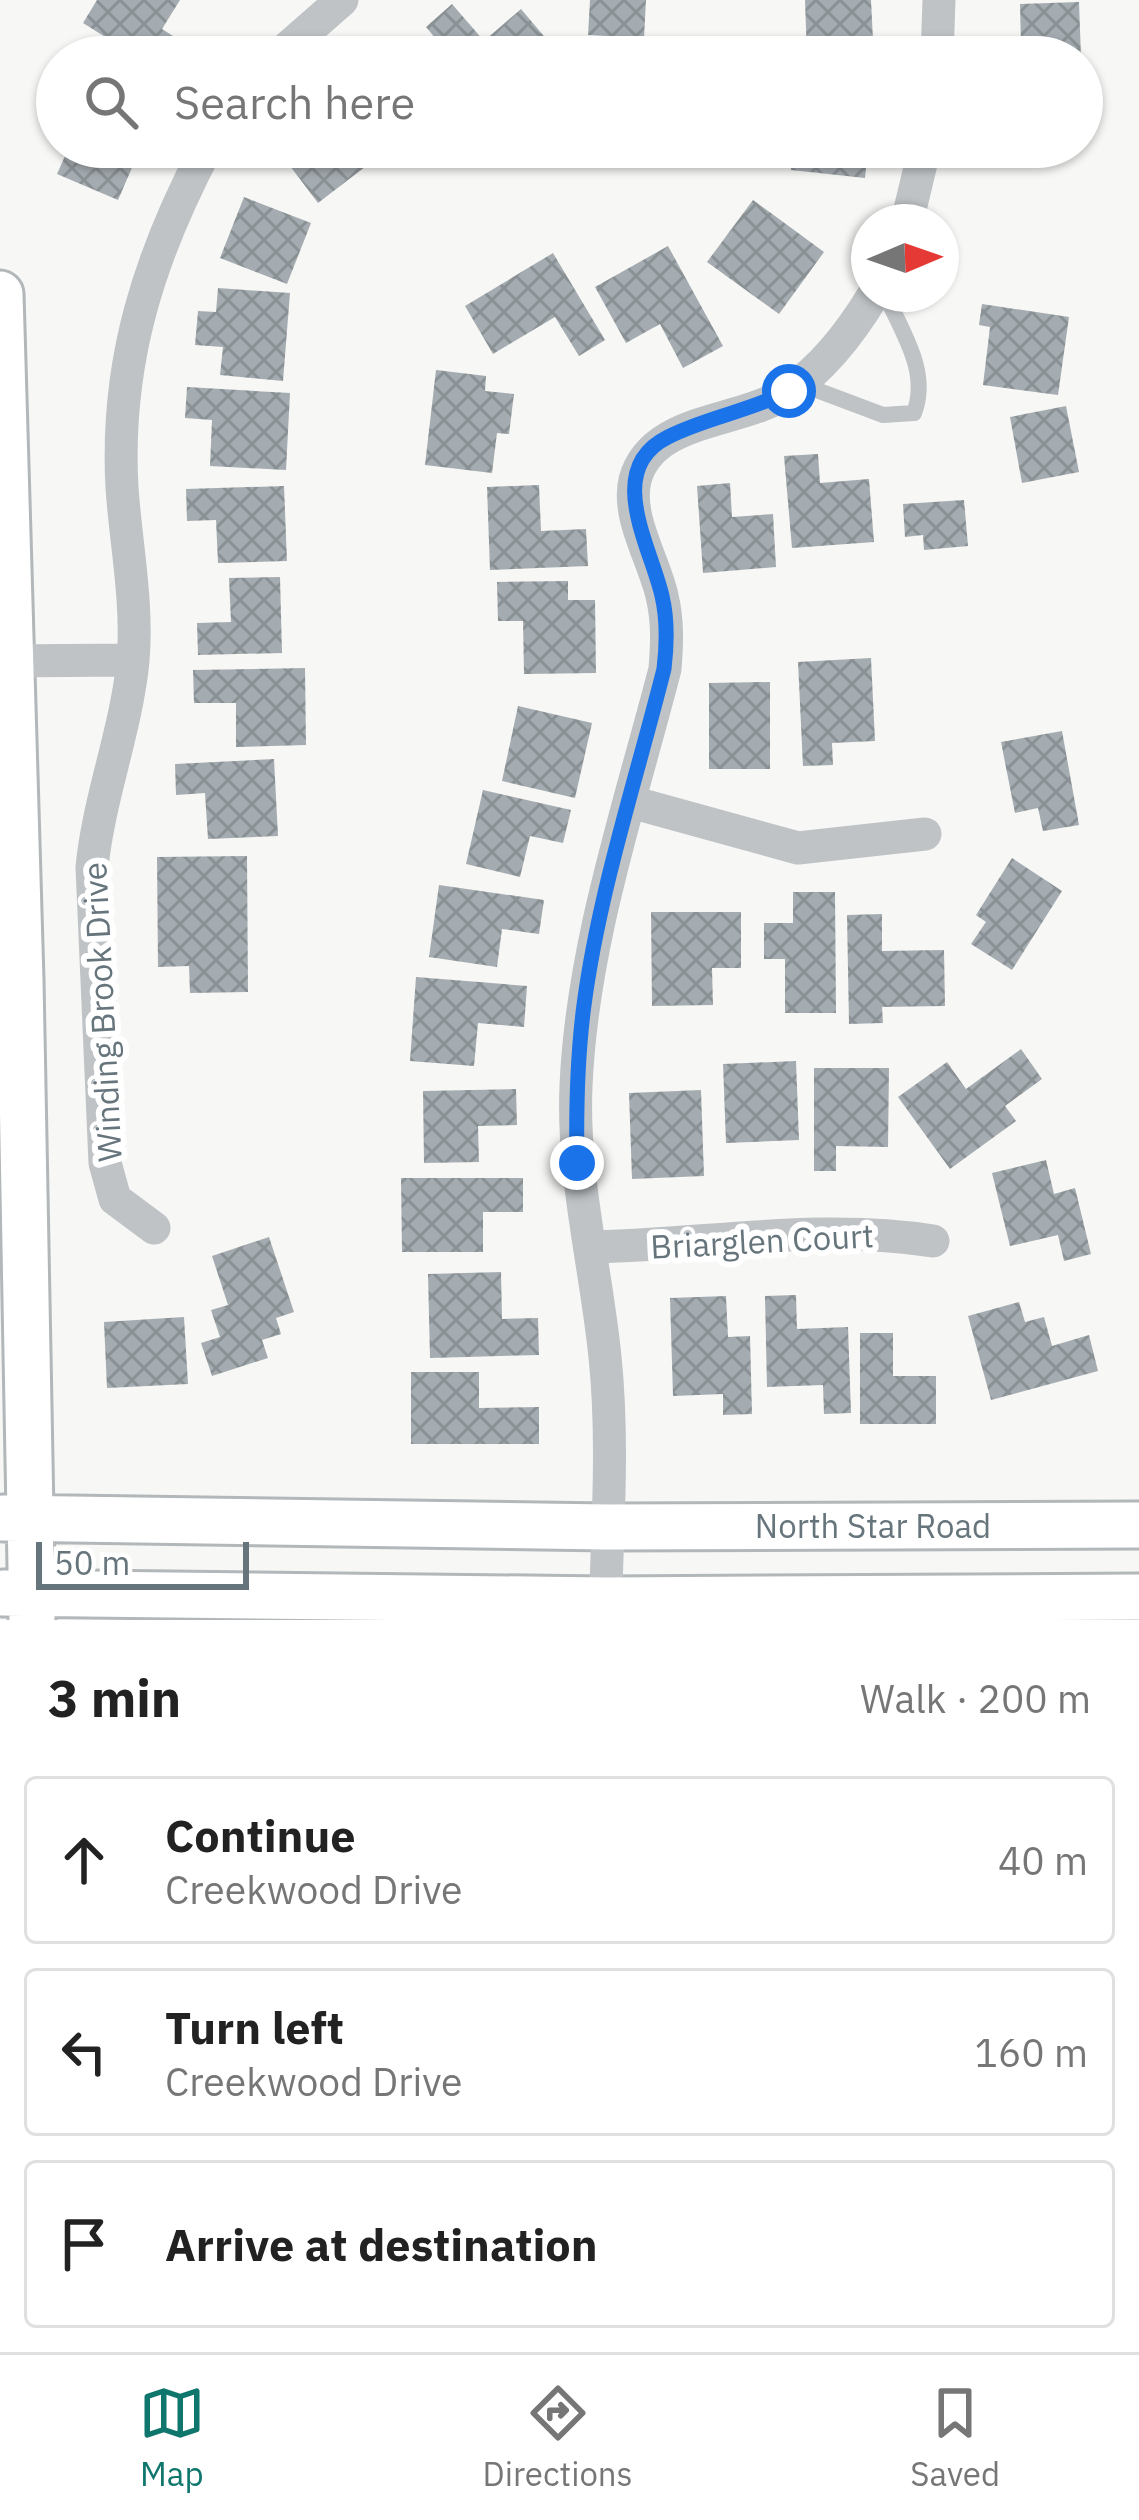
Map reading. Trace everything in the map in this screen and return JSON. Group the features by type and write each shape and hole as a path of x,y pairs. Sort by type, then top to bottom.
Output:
{"main road":[{"path":"0,294 4,661 20,980 16,1518 21,1602 606,1610 1134,1595"},
{"name":"North Star Road","path":"16,1518 608,1527 1139,1525"}],"street":[{"path":"301,36 342,0"},
{"path":"938,36 939,0"},
{"name":"Winding Brook Drive","path":"154,1228 115,1199 105,1163 92,933 96,832 133,660 121,440 125,374 158,247 197,168"},
{"path":"911,204 920,168"},
{"path":"606,1610 610,1460 605,1360 577,1163 576,1087 584,1002 664,669 668,632 658,580 632,502 636,477 648,454 665,437 756,408 798,383 863,312"},
{"path":"4,661 133,660"},
{"path":"631,802 798,848 925,834"},
{"name":"Briarglen Court","path":"591,1247 817,1234 933,1241"}],"lane":[{"path":"798,383 883,415 902,417 914,412 922,393 919,372 894,312"}],"building":[{"path":"97,0 180,0 162,29 173,36 104,36 83,23"},
{"path":"590,0 646,0 644,36 588,35"},
{"path":"805,0 871,0 873,36 806,36"},
{"path":"1079,2 1080,36 1021,36 1020,4"},
{"path":"452,4 480,36 434,36 426,27"},
{"path":"521,9 544,36 490,36"},
{"path":"60,168 132,168 118,200 57,174"},
{"path":"292,168 364,168 318,203"},
{"path":"791,168 866,168 865,178"},
{"path":"244,197 311,223 287,284 220,258"},
{"path":"753,200 824,252 779,314 707,262"},
{"path":"668,246 723,346 683,368 660,324 626,343 595,287"},
{"path":"553,253 605,340 579,356 555,317 493,354 465,306"},
{"path":"218,288 290,293 283,381 220,375 223,347 195,345 198,311 216,312"},
{"path":"982,304 1069,317 1058,395 983,385 990,327 979,325"},
{"path":"436,370 486,376 485,391 514,394 509,434 497,433 492,473 425,465"},
{"path":"187,387 290,393 286,470 210,466 212,420 185,418"},
{"path":"1066,406 1079,472 1022,483 1010,417"},
{"path":"818,454 820,483 869,479 874,542 792,548 784,456"},
{"path":"730,483 732,517 773,514 776,567 703,573 697,486"},
{"path":"539,485 541,531 586,529 588,566 490,570 487,487"},
{"path":"284,486 287,561 218,563 216,520 187,521 186,489"},
{"path":"964,500 968,546 924,550 923,535 905,537 903,504"},
{"path":"280,577 282,653 198,655 197,623 231,622 229,578"},
{"path":"568,581 568,600 595,600 596,673 524,674 523,621 498,621 497,582"},
{"path":"871,658 875,741 832,743 833,765 803,766 798,662"},
{"path":"305,668 306,745 236,747 236,703 194,703 193,670"},
{"path":"770,682 770,769 709,769 709,683"},
{"path":"518,706 592,723 575,798 502,781"},
{"path":"1062,731 1079,825 1043,831 1038,808 1015,813 1001,742"},
{"path":"274,759 278,836 208,839 205,793 176,795 175,764"},
{"path":"483,790 571,810 563,843 530,836 520,877 466,864"},
{"path":"247,856 248,992 190,993 189,966 158,967 157,857"},
{"path":"1012,858 1062,891 1012,970 971,944 986,922 976,915"},
{"path":"439,885 544,900 539,934 502,929 497,967 429,957"},
{"path":"793,892 835,892 836,1013 785,1013 785,959 764,959 764,923 793,923"},
{"path":"651,912 741,912 741,968 712,968 713,1005 652,1006"},
{"path":"882,914 882,951 944,950 945,1006 882,1007 883,1023 849,1024 847,915"},
{"path":"416,977 527,986 524,1027 478,1023 474,1066 410,1061"},
{"path":"1021,1049 1042,1079 1005,1106 1016,1121 950,1169 898,1097 947,1062 966,1089"},
{"path":"796,1061 799,1140 726,1143 723,1064"},
{"path":"814,1068 889,1068 888,1147 836,1146 836,1171 814,1171"},
{"path":"516,1089 517,1125 478,1126 479,1162 424,1163 423,1091"},
{"path":"701,1090 704,1176 632,1179 629,1093"},
{"path":"1046,1160 1054,1194 1075,1188 1091,1254 1064,1261 1058,1235 1010,1246 992,1173"},
{"path":"401,1178 523,1178 523,1212 483,1212 483,1252 402,1252"},
{"path":"269,1237 294,1312 276,1318 281,1334 262,1340 268,1358 212,1376 201,1343 220,1337 211,1310 228,1305 212,1256"},
{"path":"501,1272 502,1319 538,1318 539,1355 430,1358 428,1274"},
{"path":"796,1295 797,1329 848,1327 851,1413 824,1414 823,1385 767,1387 765,1296"},
{"path":"726,1296 728,1337 750,1336 752,1414 723,1415 723,1394 673,1396 670,1298"},
{"path":"1019,1302 1025,1322 1044,1317 1052,1346 1089,1335 1098,1371 991,1400 968,1316"},
{"path":"184,1317 188,1384 107,1388 104,1322"},
{"path":"860,1333 893,1333 893,1376 936,1376 936,1424 860,1424"},
{"path":"411,1372 479,1372 479,1408 539,1407 539,1444 411,1444"}],"route":[{"path":"577,1163 576,1087 584,1002 664,669 668,632 653,563 632,502 636,477 648,454 665,437 756,408 789,391"}]}
